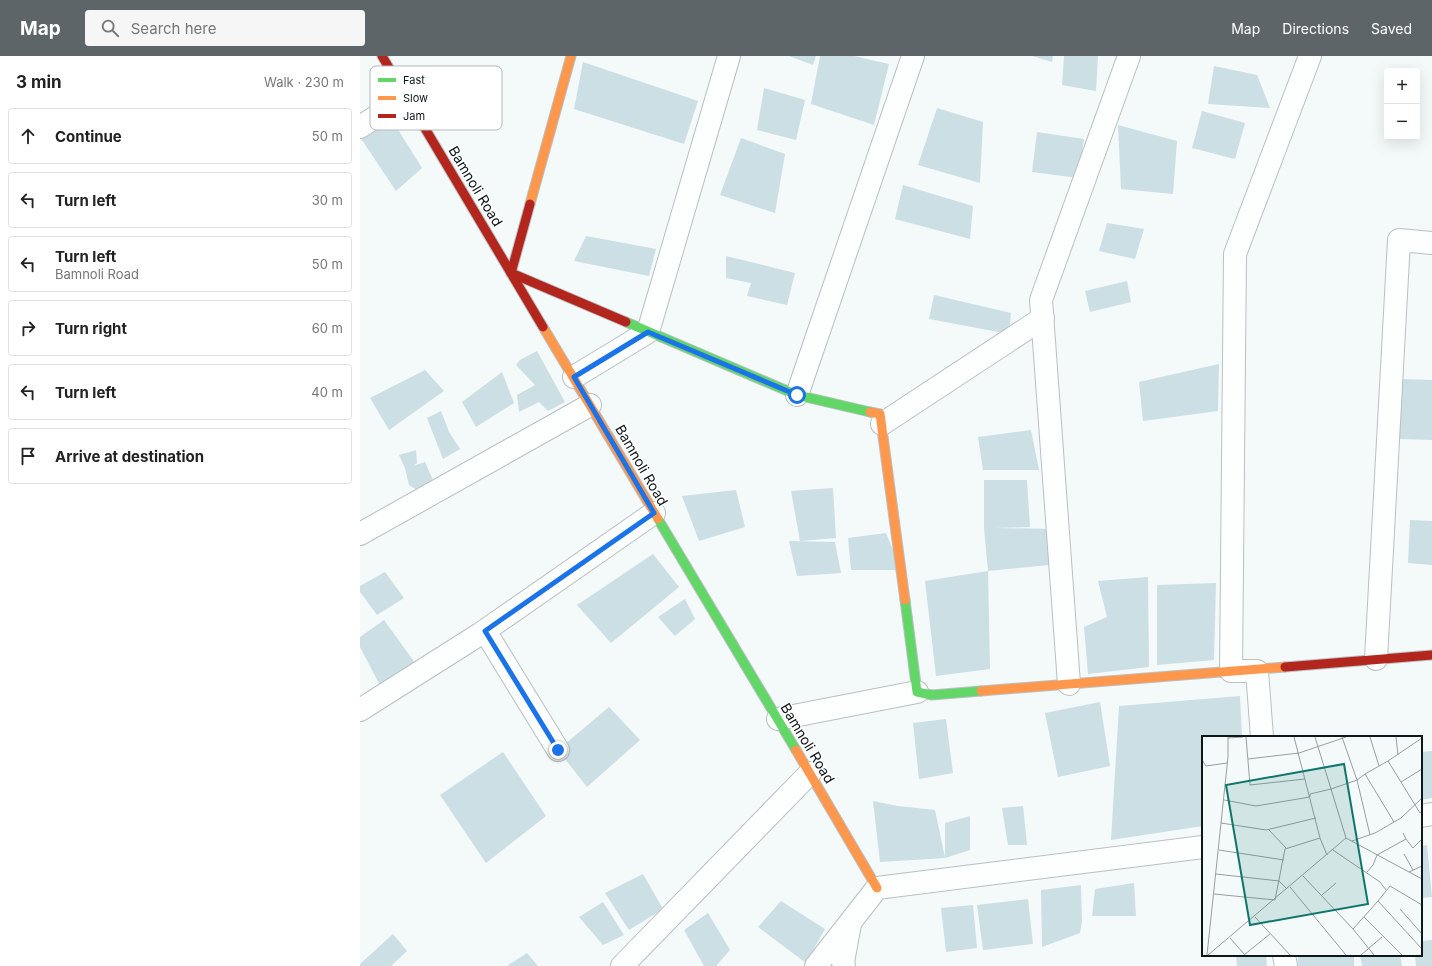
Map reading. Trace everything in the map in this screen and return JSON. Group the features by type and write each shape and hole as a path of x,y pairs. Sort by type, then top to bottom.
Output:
{"street":[{"name":"Bamnoli Road","path":"382,56 388,66"},
{"path":"571,56 511,273 797,395 880,414 917,692"},
{"path":"574,377 648,332 729,56"},
{"path":"797,395 913,56"},
{"path":"1068,684 1042,300 1129,56"},
{"path":"1231,671 1235,254 1310,56"},
{"path":"360,127 370,121"},
{"name":"Bamnoli Road","path":"426,130 778,719 877,888"},
{"path":"1376,660 1399,240 1432,243"},
{"path":"882,424 1043,318"},
{"path":"360,534 590,405"},
{"path":"360,710 485,631 654,513"},
{"path":"485,631 558,750"},
{"path":"778,719 917,692 932,695 1432,655"},
{"path":"1231,671 1257,671 1262,736"},
{"path":"622,966 810,773"},
{"path":"1422,816 1432,814"},
{"path":"816,966 877,888 1202,846"},
{"path":"844,966 843,962 851,921"},
{"path":"1284,956 1286,966"}],"building":[{"path":"789,56 816,56 813,65"},
{"path":"820,56 854,56 889,64 874,125 811,104"},
{"path":"1032,56 1053,56 1052,62"},
{"path":"1064,56 1098,56 1096,91 1062,85"},
{"path":"583,62 698,101 684,144 574,109"},
{"path":"1214,66 1257,75 1270,108 1208,104"},
{"path":"764,88 805,100 796,140 757,130"},
{"path":"937,108 983,122 980,183 918,165"},
{"path":"1202,111 1245,123 1235,159 1192,148"},
{"path":"1118,125 1177,141 1173,194 1121,189"},
{"path":"370,129 398,130 422,168 396,191 360,137"},
{"path":"1037,132 1084,139 1078,178 1032,172"},
{"path":"741,138 785,154 775,213 720,195"},
{"path":"903,185 973,206 970,239 895,219"},
{"path":"1107,223 1144,229 1135,259 1099,251"},
{"path":"586,236 656,249 649,276 574,261"},
{"path":"726,256 795,273 787,305 747,296 751,283 726,278"},
{"path":"1127,281 1131,302 1090,312 1085,291"},
{"path":"934,295 1011,313 1009,334 929,319"},
{"path":"537,351 565,402 548,411 539,402 519,412 517,395 535,385 516,365 520,360"},
{"path":"1219,364 1218,411 1143,421 1139,382"},
{"path":"425,370 444,391 389,430 370,398"},
{"path":"502,372 514,403 476,427 462,402"},
{"path":"1402,379 1432,380 1432,440 1399,439"},
{"path":"441,411 449,432 460,449 443,459 427,418"},
{"path":"1031,430 1039,470 983,470 978,437"},
{"path":"416,450 417,463 413,466 425,462 433,480 420,492 409,485 405,468 399,455"},
{"path":"984,480 1027,480 1030,527 994,528 1058,529 1060,564 988,571 984,528"},
{"path":"833,488 836,538 800,541 791,491"},
{"path":"736,490 745,527 699,541 682,496"},
{"path":"1410,520 1432,521 1432,565 1408,563"},
{"path":"886,533 901,570 851,570 848,538"},
{"path":"789,541 835,542 841,573 797,576"},
{"path":"653,554 679,587 611,643 577,605"},
{"path":"988,571 990,669 936,676 925,581"},
{"path":"385,572 404,598 377,615 360,592 360,586"},
{"path":"1148,577 1149,667 1088,674 1084,627 1107,617 1098,581"},
{"path":"1216,583 1214,660 1157,665 1157,585"},
{"path":"685,599 695,619 675,636 658,617"},
{"path":"384,620 418,667 385,695 360,647 360,637"},
{"path":"1240,696 1242,736 1202,736 1202,826 1111,840 1119,706"},
{"path":"1100,702 1110,766 1058,777 1045,713"},
{"path":"609,707 640,740 587,787 558,750"},
{"path":"946,719 953,773 919,779 913,723"},
{"path":"1432,751 1432,798 1422,800 1422,752"},
{"path":"503,752 546,816 486,863 440,795"},
{"path":"873,801 898,806 935,810 945,858 880,862"},
{"path":"1023,806 1027,845 1008,845 1002,808"},
{"path":"970,816 970,850 945,858 945,823"},
{"path":"1427,845 1432,897 1422,898 1422,846"},
{"path":"643,874 663,909 629,930 605,893"},
{"path":"1134,883 1136,916 1092,916 1095,889"},
{"path":"1081,885 1082,921 1080,933 1042,947 1041,890"},
{"path":"1028,899 1033,944 983,950 977,905"},
{"path":"781,901 825,929 806,963 758,927"},
{"path":"603,902 624,935 603,945 579,917"},
{"path":"973,905 977,948 946,952 941,908"},
{"path":"708,913 730,950 716,966 704,966 684,930"},
{"path":"393,934 407,951 391,966 360,966 360,964"},
{"path":"1432,940 1432,966 1416,966 1415,956 1422,956 1422,941"},
{"path":"527,953 538,966 507,966"},
{"path":"1236,956 1266,956 1267,966 1237,966"},
{"path":"1298,956 1354,956 1354,966 1298,966"},
{"path":"1360,956 1400,956 1402,966 1362,966"}],"traffic: fast":[{"path":"626,322 797,395 870,412"},
{"path":"658,519 796,750"},
{"path":"905,600 917,692 932,695 981,691"}],"traffic: slow":[{"path":"530,204 571,56"},
{"path":"543,327 658,519"},
{"path":"870,412 880,414 905,600"},
{"path":"981,691 1285,667"},
{"path":"796,750 877,888"}],"traffic: jam":[{"path":"382,56 388,66"},
{"path":"426,130 543,327"},
{"path":"530,204 511,273 626,322"},
{"path":"1285,667 1432,655"}],"route":[{"path":"558,750 485,631 654,513 574,377 648,332 797,395"}]}
